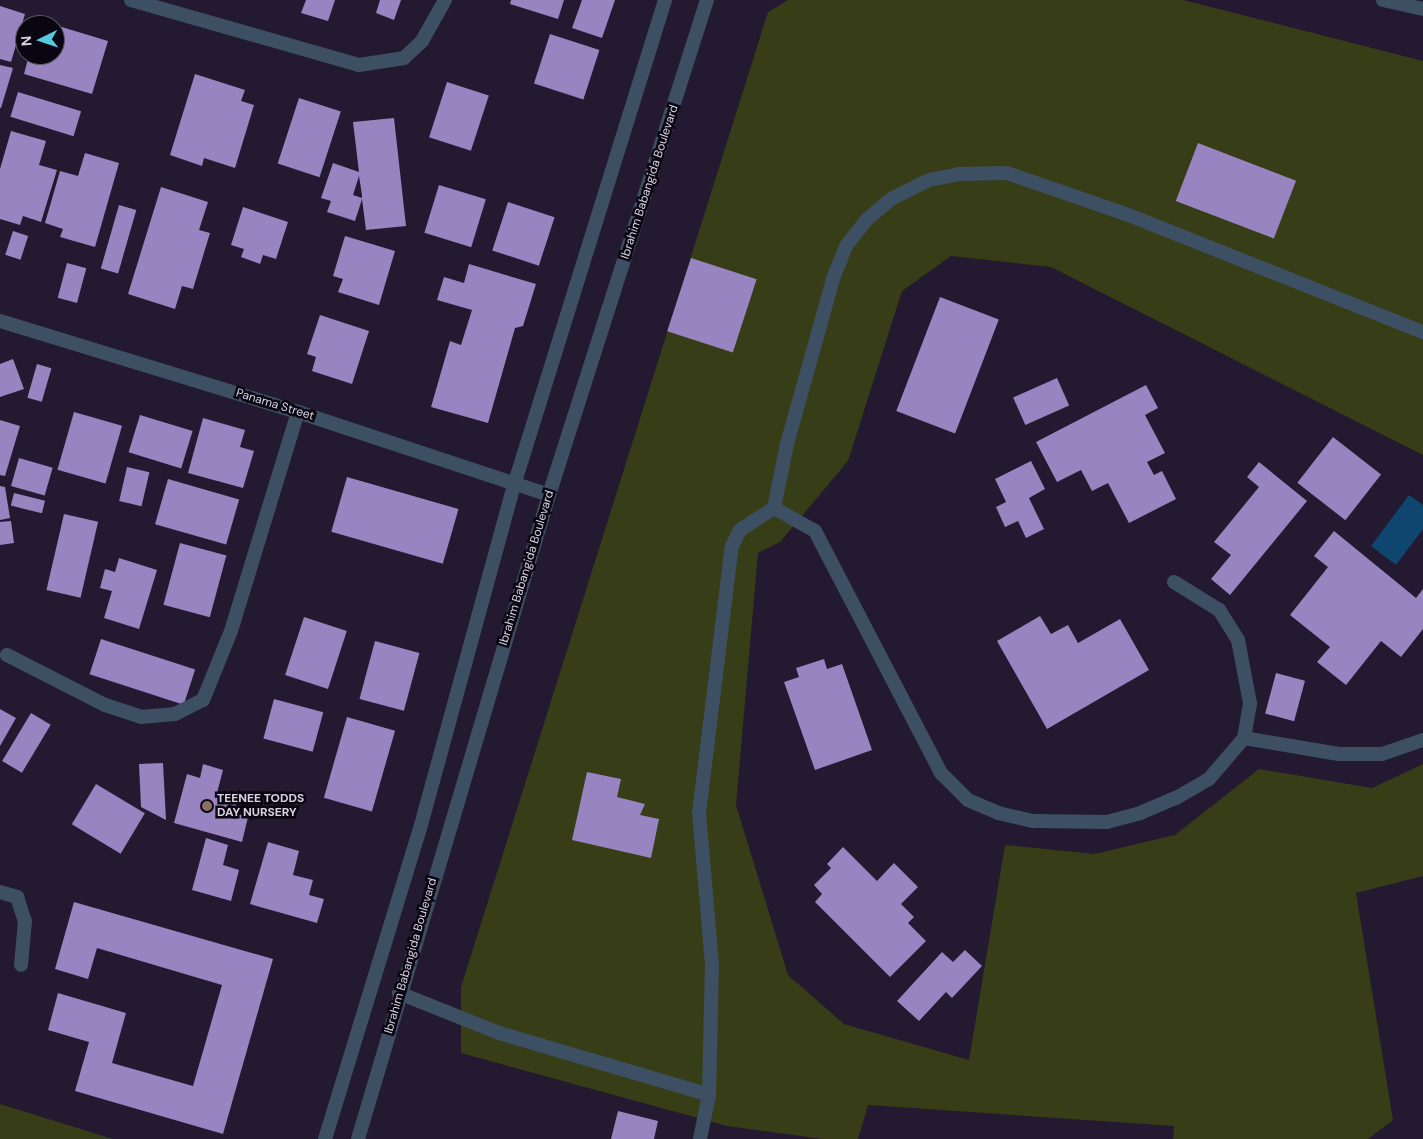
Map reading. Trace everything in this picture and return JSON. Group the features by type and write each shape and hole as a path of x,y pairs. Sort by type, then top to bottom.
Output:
{"street":[{"path":"132,0 359,65 404,58 422,41 445,0"},
{"path":"325,1139 421,825 515,482 665,0"},
{"name":"Ibrahim Babangida Boulevard","path":"358,1139 549,495 707,0"},
{"path":"1383,0 1423,10"},
{"path":"700,1139 709,1096 712,964 699,813 732,546 740,530 774,508 792,425 834,276 846,246 866,220 891,199 929,180 959,174 1007,174 1136,217 1423,332"},
{"name":"Panama Street","path":"0,321 298,412 515,482 549,495"},
{"path":"7,655 105,706 141,717 175,714 203,700 231,631 298,412"},
{"path":"774,508 815,531 941,773 968,800 998,813 1034,821 1106,822 1176,798 1209,779 1244,738 1250,703 1238,640 1219,610 1174,582"},
{"path":"1244,738 1339,754 1382,754 1423,740"},
{"path":"0,892 17,897 25,921 21,965"},
{"path":"400,993 499,1033 709,1096"}],"green space":[{"path":"788,0 1183,0 1423,61 1423,455 1051,267 951,256 902,291 848,461 780,542 758,553 736,805 788,975 844,1024 969,1060 1005,845 1094,854 1175,835 1259,769 1372,788 1423,764 1423,876 1356,893 1393,1120 1368,1139 1173,1139 1174,1126 868,1105 858,1139 823,1139 727,1126 461,1053 461,987 768,12"},
{"path":"0,1104 113,1139 0,1139"}],"water":[{"path":"1409,495 1423,505 1423,529 1396,565 1371,546"}],"building":[{"path":"306,0 335,0 328,21 301,13"},
{"path":"380,0 401,0 394,20 376,13"},
{"path":"511,0 564,0 558,19 510,4"},
{"path":"582,0 615,0 602,38 572,28"},
{"path":"0,6 25,14 15,15 15,48 11,62 0,59"},
{"path":"65,28 108,41 92,94 24,74 26,65 65,65"},
{"path":"550,34 599,50 583,100 534,83"},
{"path":"0,65 13,68 1,108 0,108"},
{"path":"195,74 245,90 241,101 254,105 235,168 204,158 202,166 170,155"},
{"path":"447,82 489,96 471,151 429,137"},
{"path":"18,92 81,111 74,136 10,117"},
{"path":"299,98 341,112 320,177 278,164"},
{"path":"394,118 406,226 366,230 362,199 355,221 327,212 331,201 321,198 333,163 359,172 353,122","holes":["359,176 362,198 353,195"]},
{"path":"11,131 46,141 39,165 57,170 41,222 23,216 20,225 0,219 0,169"},
{"path":"1198,143 1296,181 1274,239 1176,201"},
{"path":"85,153 119,163 95,247 60,237 63,229 45,223 60,171 78,176"},
{"path":"439,185 486,199 471,247 424,233"},
{"path":"161,187 208,202 199,230 210,233 193,289 182,286 175,309 128,294"},
{"path":"508,202 555,217 539,266 492,251"},
{"path":"119,205 136,210 118,273 101,268"},
{"path":"243,207 288,222 276,259 263,255 260,264 241,257 244,249 231,245"},
{"path":"13,231 28,236 20,260 5,255"},
{"path":"345,236 395,251 379,305 338,292 343,279 333,276"},
{"path":"691,258 757,279 733,353 667,331"},
{"path":"67,263 86,268 77,303 58,298"},
{"path":"469,264 536,284 523,326 515,328 488,423 431,407 450,341 461,345 472,310 437,300 444,277 464,283"},
{"path":"940,297 999,320 955,433 896,411"},
{"path":"320,315 369,331 352,384 312,371 316,357 307,354"},
{"path":"13,359 24,389 0,397 0,364"},
{"path":"37,364 51,368 42,402 27,398"},
{"path":"1057,378 1069,405 1025,425 1013,398"},
{"path":"1146,385 1158,408 1145,415 1165,453 1147,462 1154,475 1162,471 1176,499 1129,523 1108,483 1092,491 1081,470 1057,482 1036,442"},
{"path":"74,412 122,426 106,483 57,470"},
{"path":"140,415 193,431 181,468 129,452"},
{"path":"203,418 245,430 240,447 254,451 243,488 188,473"},
{"path":"0,420 20,426 5,476 0,475"},
{"path":"1333,437 1381,475 1345,520 1297,483"},
{"path":"19,458 53,468 45,496 11,486"},
{"path":"1031,461 1045,489 1029,498 1044,529 1026,538 1018,521 1005,527 996,507 1006,502 995,479"},
{"path":"1259,462 1307,501 1230,595 1211,579 1231,555 1214,542 1259,487 1247,477"},
{"path":"127,467 149,472 142,506 119,501"},
{"path":"347,477 459,509 443,564 331,532"},
{"path":"168,479 239,499 226,545 155,524"},
{"path":"0,486 5,487 10,518 0,520"},
{"path":"14,493 45,501 42,513 11,506"},
{"path":"64,514 98,522 81,598 46,590"},
{"path":"11,521 14,543 0,545 0,522"},
{"path":"1334,531 1416,598 1423,589 1423,629 1401,657 1381,641 1346,685 1317,662 1330,647 1290,615 1328,567 1314,556"},
{"path":"180,543 226,555 210,617 163,605"},
{"path":"119,558 157,570 139,629 104,618 112,591 100,588 105,569 115,572"},
{"path":"1040,616 1051,634 1068,625 1078,643 1120,619 1149,670 1047,729 997,641"},
{"path":"304,617 347,631 328,689 285,675"},
{"path":"101,639 195,670 184,705 90,674"},
{"path":"375,641 419,653 404,711 359,699"},
{"path":"824,659 827,669 842,664 872,750 815,770 784,682 799,677 796,668"},
{"path":"1276,673 1305,681 1294,721 1265,714"},
{"path":"274,699 323,712 313,752 263,739"},
{"path":"0,709 16,718 0,746"},
{"path":"31,713 51,725 22,773 2,761"},
{"path":"347,717 395,731 372,812 324,798"},
{"path":"163,763 166,820 141,807 139,764"},
{"name":"TEENEE TODDS DAY NURSERY","path":"203,764 223,770 217,793 238,799 234,813 248,817 242,842 174,823 187,774 200,778"},
{"path":"587,772 621,779 617,797 645,804 640,815 659,819 651,858 572,840"},
{"path":"96,784 145,813 121,854 72,824"},
{"path":"206,838 228,845 223,865 239,870 231,901 192,890"},
{"path":"268,842 299,851 293,875 313,880 309,895 324,899 317,923 250,904"},
{"path":"843,847 877,881 894,863 918,887 901,904 914,917 908,923 926,941 890,977 815,902 822,894 814,885 831,868 827,864"},
{"path":"74,902 273,959 223,1134 75,1091 89,1042 48,1030 58,993 126,1013 112,1063 193,1086 222,985 97,948 88,979 55,969"},
{"path":"965,950 982,966 952,998 946,992 919,1021 897,1001 942,952 953,962"},
{"path":"618,1111 658,1121 654,1139 611,1139"}],"place":[{"name":"TEENEE TODDS DAY NURSERY","path":"207,806"}]}
